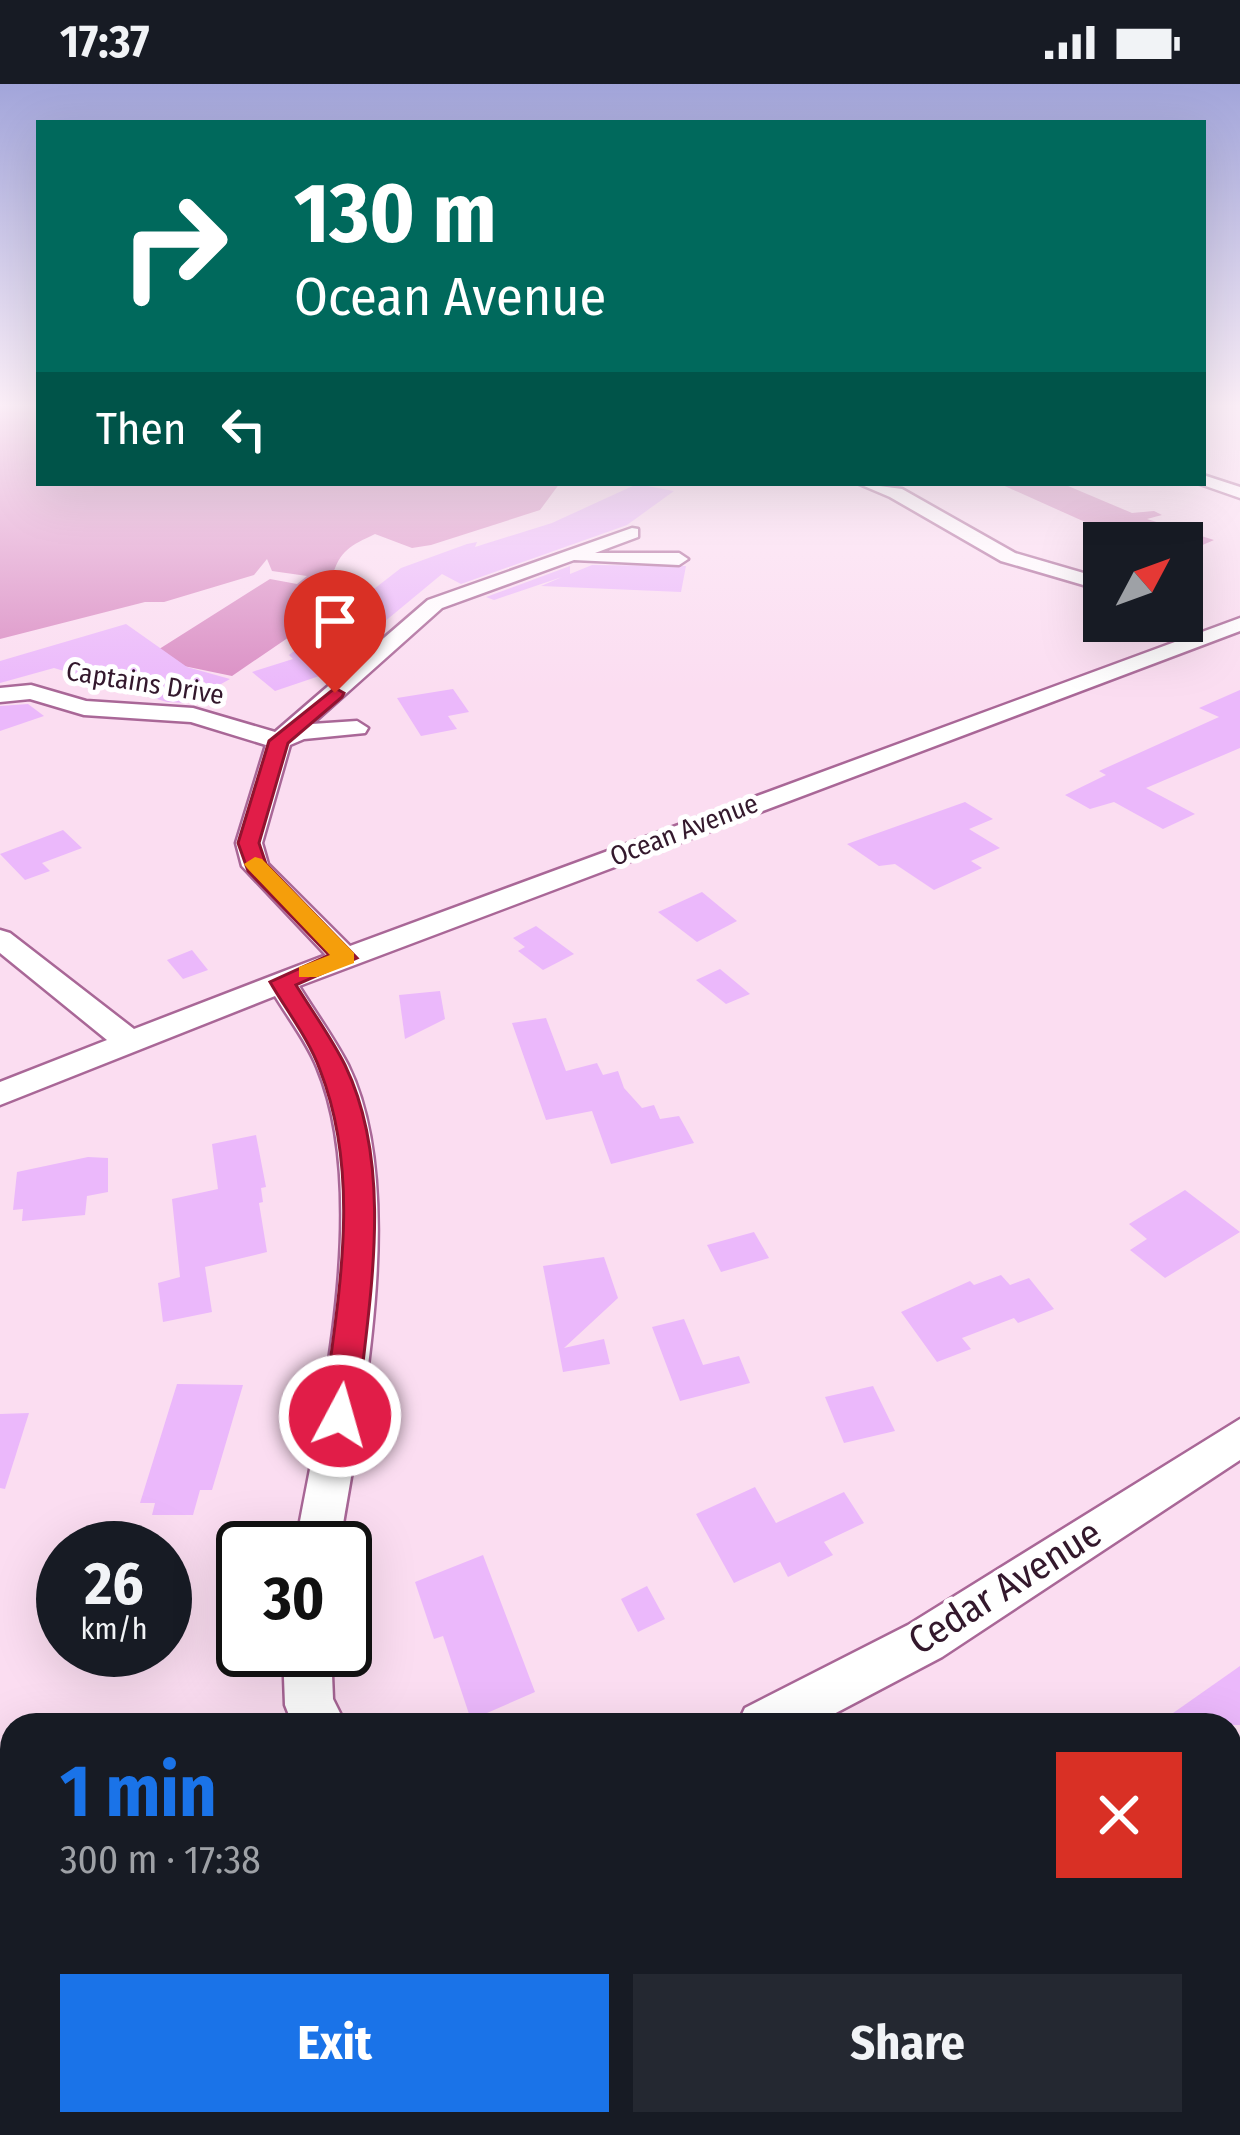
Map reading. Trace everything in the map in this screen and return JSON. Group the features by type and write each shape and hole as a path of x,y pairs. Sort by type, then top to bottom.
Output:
{"street":[{"path":"909,500 1008,557 1083,579"},
{"path":"345,958 255,866 249,843 252,824 279,741 435,604 632,532"},
{"path":"562,558 679,560"},
{"name":"Ocean Avenue","path":"0,1094 345,958 1229,628"},
{"name":"Captains Drive","path":"0,695 31,692 84,708 193,715 279,741 300,732 357,728"},
{"path":"0,939 131,1044"},
{"path":"282,982 333,1067 356,1148 358,1255 340,1416 322,1521"},
{"name":"Cedar Avenue","path":"785,1713 925,1641 1240,1437"},
{"path":"308,1677 314,1713"}],"shaded area":[{"path":"0,500 548,500 540,510 431,545 412,548 375,534 359,542 343,555 332,577 337,586 355,592 232,676 145,658 270,579 297,584 307,576 272,571 267,559 254,575 164,602 145,602 0,639"},
{"path":"1035,500 1101,500 1132,513 1162,515 1147,519 1157,522 1085,522"}],"building":[{"path":"603,500 662,500 627,525 461,584 442,574 360,642 363,650 343,668 275,691 252,672 293,659 289,655 401,568 467,544 477,542 475,547 552,523"},
{"path":"592,565 686,566 681,592 541,586 562,577 494,600 486,597 570,566 570,574"},
{"path":"126,624 187,667 230,679 187,703 167,702 54,668 0,683 0,661"},
{"path":"453,689 469,712 448,716 457,729 421,736 397,698"},
{"path":"1240,690 1240,748 1146,788 1195,814 1163,829 1114,802 1090,809 1065,795 1106,775 1099,771 1219,717 1199,708"},
{"path":"28,704 44,716 0,731 0,706"},
{"path":"965,802 993,819 969,829 1000,848 971,861 982,868 934,890 895,864 879,866 847,844"},
{"path":"63,830 82,848 42,863 50,871 25,880 0,854"},
{"path":"702,892 737,921 697,942 658,912"},
{"path":"536,926 574,954 543,970 518,951 525,947 513,938"},
{"path":"192,950 208,970 183,979 167,960"},
{"path":"720,969 750,994 726,1004 696,980"},
{"path":"440,991 445,1019 405,1039 399,995"},
{"path":"546,1018 566,1071 597,1063 603,1075 618,1071 624,1088 642,1108 654,1105 660,1119 679,1116 694,1143 611,1164 592,1111 546,1120 512,1023"},
{"path":"256,1135 266,1187 261,1188 263,1202 259,1203 267,1252 205,1267 212,1312 163,1322 158,1283 180,1277 172,1199 218,1189 212,1144"},
{"path":"88,1157 108,1158 108,1192 87,1196 85,1215 22,1221 23,1209 13,1210 17,1172"},
{"path":"1185,1190 1240,1232 1165,1278 1130,1250 1147,1239 1129,1224"},
{"path":"754,1232 769,1258 721,1272 707,1245"},
{"path":"604,1257 618,1298 564,1348 604,1339 610,1364 563,1372 543,1266"},
{"path":"1001,1275 1010,1285 1029,1278 1054,1309 962,1338 971,1349 937,1362 901,1312 970,1281 974,1285"},
{"path":"684,1319 703,1365 739,1356 750,1383 680,1401 652,1327"},
{"path":"177,1384 243,1385 212,1490 200,1490 193,1515 152,1515 155,1503 140,1503"},
{"path":"873,1386 895,1431 844,1443 825,1397"},
{"path":"29,1413 5,1489 0,1488 0,1414"},
{"path":"755,1487 776,1523 844,1492 864,1523 824,1542 833,1555 788,1577 780,1562 734,1583 696,1514"},
{"path":"483,1555 535,1692 487,1713 469,1713 443,1636 434,1639 415,1582"},
{"path":"647,1586 665,1619 638,1632 621,1599"},
{"path":"1240,1666 1240,1713 1173,1713"}],"slow traffic":[{"path":"255,864 345,958 308,972"}],"route":[{"path":"335,693 279,741 249,843 255,866 345,958 282,982 333,1067 356,1148 358,1255 340,1416"}]}
